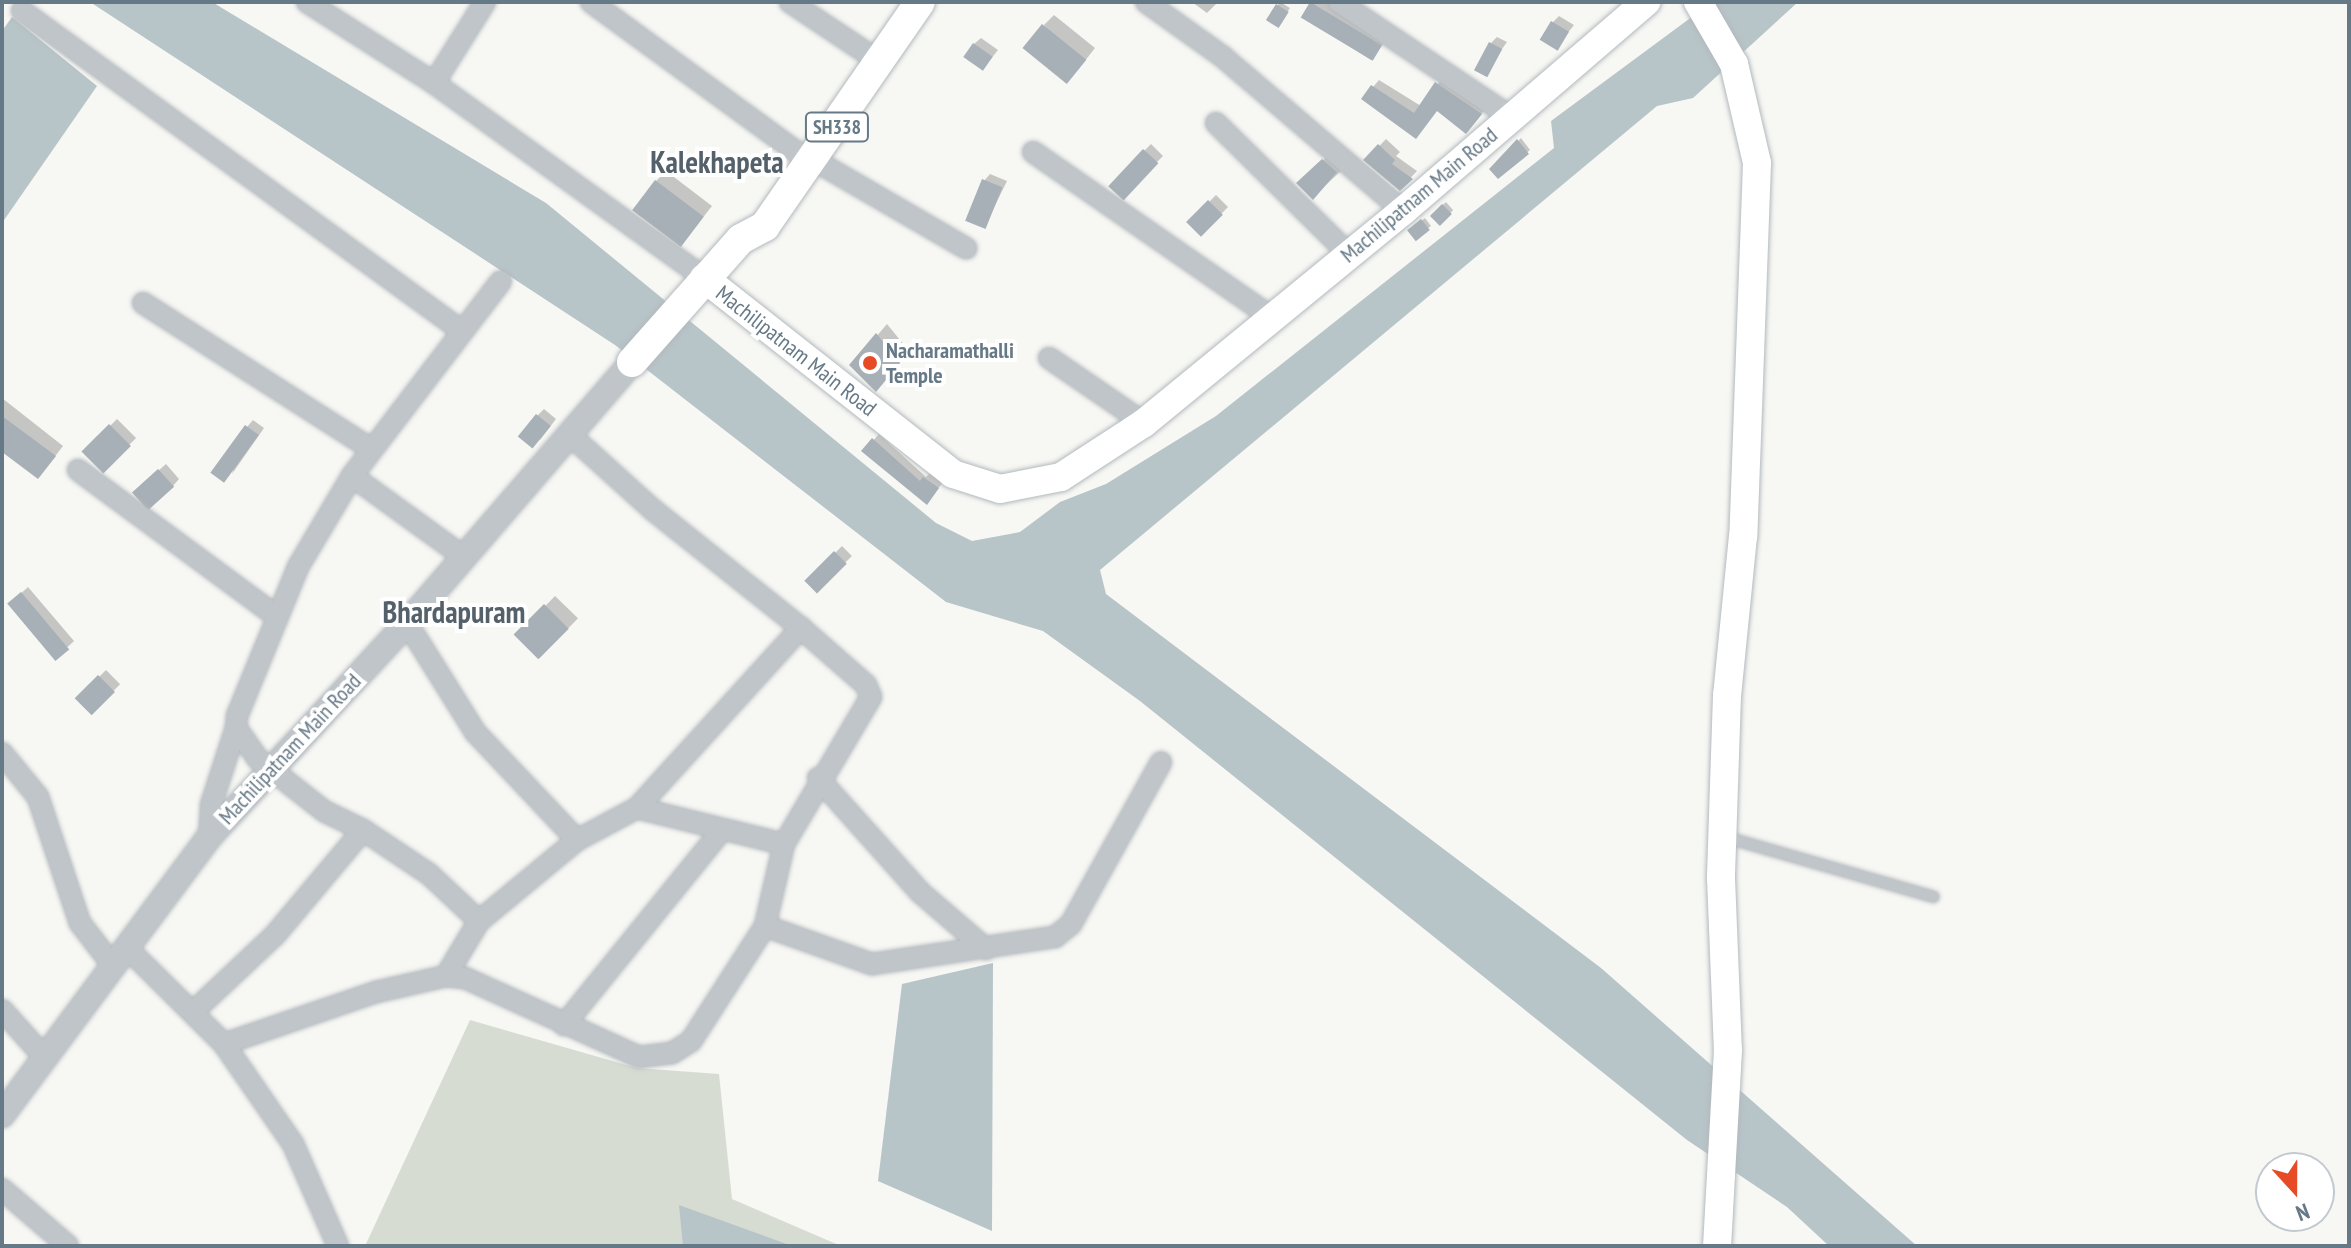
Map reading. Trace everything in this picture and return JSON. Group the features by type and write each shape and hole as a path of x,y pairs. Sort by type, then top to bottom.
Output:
{"main road":[{"name":"SH338","path":"806,156 865,52 900,2"},
{"name":"SH338","path":"694,289 741,239 748,217 806,156 920,2"},
{"name":"Machilipatnam Main Road","path":"632,362 694,289 953,474 1000,489 1024,487 1061,477 1144,423 1403,211 1646,2"},
{"path":"1698,2 1734,64 1750,113 1757,178 1743,522 1727,695 1723,837 1728,1050 1717,1246"}],"street":[{"path":"307,2 434,83 694,289"},
{"path":"434,83 485,2"},
{"path":"591,2 806,156 966,248"},
{"path":"790,2 865,52"},
{"path":"1339,2 1511,117"},
{"path":"1151,3 1223,57 1403,211"},
{"path":"22,11 462,331"},
{"path":"1216,123 1349,254"},
{"path":"1033,152 1273,318"},
{"path":"209,837 211,805 276,616 370,448 501,281"},
{"path":"143,303 370,448"},
{"path":"1049,358 1144,423"},
{"name":"Machilipatnam Main Road","path":"2,1115 263,763 407,623 461,555 632,362"},
{"path":"224,1044 376,992 446,976 465,978 639,1057 672,1053 691,1041 765,926 784,844 818,778 868,709 871,697 866,685 801,628 653,510 569,434"},
{"path":"78,470 276,616"},
{"path":"352,476 461,555"},
{"path":"407,623 475,732 577,840"},
{"path":"446,976 479,921 577,840 637,808 801,628"},
{"path":"236,728 263,763 324,811 363,830 429,874 479,921"},
{"path":"2,753 38,797 80,923 193,1012 224,1044 293,1144 338,1246"},
{"path":"765,926 872,964 1055,937 1071,924 1161,762"},
{"path":"818,778 921,893 986,949"},
{"path":"637,808 784,844"},
{"path":"193,1012 275,935 363,830"},
{"path":"564,1025 721,831"},
{"path":"2,1010 45,1058"},
{"path":"2,1189 68,1246"}],"lane":[{"path":"1723,837 1934,897"}],"shaded area":[{"path":"90,2 212,2 546,203 936,523 972,541 1020,532 1060,502 1106,484 1216,416 1554,148 1551,121 1712,2 1798,2 1693,98 1657,106 1100,570 1106,594 1601,968 1917,1246 1829,1246 1787,1207 1687,1140 1140,701 1043,631 946,602 615,345"},
{"path":"12,17 97,86 2,223 2,31"},
{"path":"993,963 992,1231 878,1181 902,984"},
{"path":"470,1020 637,1068 719,1074 732,1199 841,1246 365,1246"},
{"path":"679,1205 792,1246 683,1246"}],"building":[{"path":"1310,2 1382,45 1373,61 1301,17"},
{"path":"1276,4 1289,12 1279,28 1266,20"},
{"path":"1551,21 1569,32 1558,51 1540,40"},
{"path":"1042,24 1086,60 1067,84 1022,48"},
{"path":"1489,42 1502,49 1487,77 1474,70"},
{"path":"973,43 993,57 983,71 963,57"},
{"path":"1435,82 1482,114 1466,134 1437,111 1416,139 1361,99 1371,85 1414,113"},
{"path":"1517,139 1529,154 1498,179 1489,169"},
{"path":"1378,144 1395,160 1392,164 1413,179 1400,191 1363,160"},
{"path":"1143,149 1158,163 1124,201 1108,186"},
{"path":"1322,159 1337,172 1313,200 1296,183"},
{"path":"982,179 1002,187 986,229 965,221"},
{"path":"655,180 704,217 681,247 632,210"},
{"path":"1208,200 1223,215 1201,237 1186,222"},
{"path":"1442,204 1452,214 1440,226 1430,216"},
{"path":"1421,219 1430,230 1416,241 1407,230"},
{"path":"876,333 900,363 876,392 849,365"},
{"path":"536,414 551,426 533,448 518,437"},
{"path":"2,416 56,456 38,479 2,452"},
{"path":"109,424 131,446 103,473 81,452"},
{"path":"245,425 259,435 224,483 210,473"},
{"path":"872,438 920,481 923,477 939,488 927,505 861,451"},
{"path":"158,469 174,487 148,510 132,492"},
{"path":"834,551 847,564 817,593 804,581"},
{"path":"21,592 69,649 55,661 7,604"},
{"path":"544,604 569,629 538,659 514,634"},
{"path":"98,675 115,692 92,715 75,698"}],"place":[{"name":"Nacharamathalli Temple","path":"870,363"}],"district":[{"name":"Kalekhapeta","path":"717,162"},
{"name":"Bhardapuram","path":"454,612"}]}
